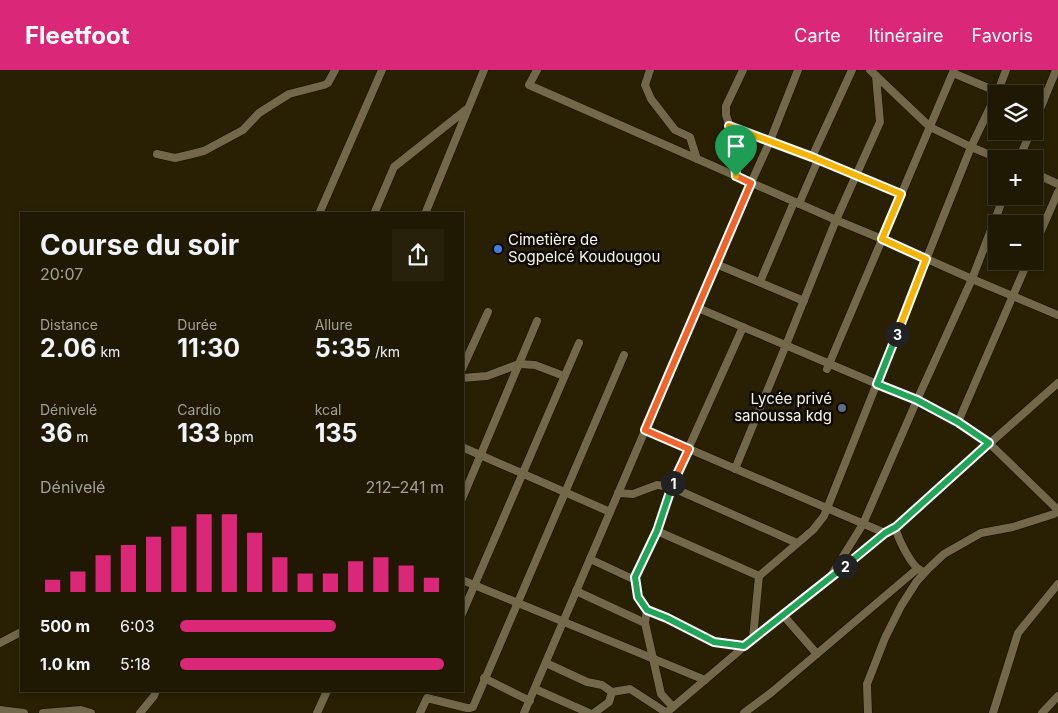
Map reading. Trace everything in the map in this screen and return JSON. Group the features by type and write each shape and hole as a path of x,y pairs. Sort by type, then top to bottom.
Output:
{"street":[{"path":"157,154 175,158 204,151 243,130 259,113 289,94 324,85 335,70"},
{"path":"320,212 382,70"},
{"path":"426,212 484,70"},
{"path":"536,70 529,85 1058,315"},
{"path":"650,70 645,85 651,98 675,130 690,137 697,159"},
{"path":"736,176 733,136 726,116 726,106 743,70"},
{"path":"524,713 770,141 798,70"},
{"path":"760,282 797,203 852,70"},
{"path":"1000,85 1006,70"},
{"path":"1043,102 1056,70"},
{"path":"828,366 954,72 988,89"},
{"path":"873,73 930,127 988,154"},
{"path":"735,468 836,220 880,122 873,73"},
{"path":"375,212 394,167 468,108"},
{"path":"753,638 759,576 813,530 828,508 971,147 988,112"},
{"path":"729,126 815,158 901,194"},
{"path":"1043,177 1058,184"},
{"path":"1043,227 1058,192"},
{"path":"829,579 863,524 972,279 1001,205"},
{"path":"716,264 804,300"},
{"path":"958,422 1024,270"},
{"path":"698,308 786,345 828,366 917,400 958,422 989,443 1058,510 1054,514 1013,527 981,533 944,554 925,572 901,606 884,638 868,684 868,713"},
{"path":"464,365 488,312"},
{"path":"464,494 537,320"},
{"path":"743,327 671,488 657,531 635,580 638,597 647,610 714,642 744,646"},
{"path":"464,610 579,343"},
{"path":"420,713 428,695 472,707 624,355"},
{"path":"464,378 487,376 519,364 535,365 564,376"},
{"path":"668,711 753,638 885,533 896,527 1058,383"},
{"path":"645,430 885,533"},
{"path":"464,448 610,512"},
{"path":"618,493 632,494 657,485 671,488 797,543"},
{"path":"896,527 897,536 917,569 925,572"},
{"path":"657,531 759,576"},
{"path":"590,560 635,580"},
{"path":"744,713 772,692 917,569"},
{"path":"464,581 705,680"},
{"path":"993,713 1018,632 1058,584"},
{"path":"576,591 645,623"},
{"path":"647,610 645,623 661,694 668,711"},
{"path":"783,615 817,654"},
{"path":"0,643 20,633"},
{"path":"546,663 587,682 602,685 612,692 630,689 668,711"},
{"path":"484,678 530,700"},
{"path":"535,689 589,713"},
{"path":"140,713 156,692"},
{"path":"317,713 327,692"},
{"path":"598,712 608,702 612,692"},
{"path":"1042,713 1058,696"},
{"path":"0,710 24,713"},
{"path":"43,713 81,710 91,713"}],"place":[{"name":"Cimetière de Sogpelcé Koudougou","path":"498,249"},
{"name":"Lycée privé sanoussa kdg","path":"842,408"}],"route":[{"path":"729,126 812,157 901,194 882,239 926,259 877,384 917,400 958,422 989,443 896,527 885,533 744,646 714,642 647,610 638,597 635,577 657,531 671,488 689,449 645,430 751,183 736,176 733,136 729,126"}]}
